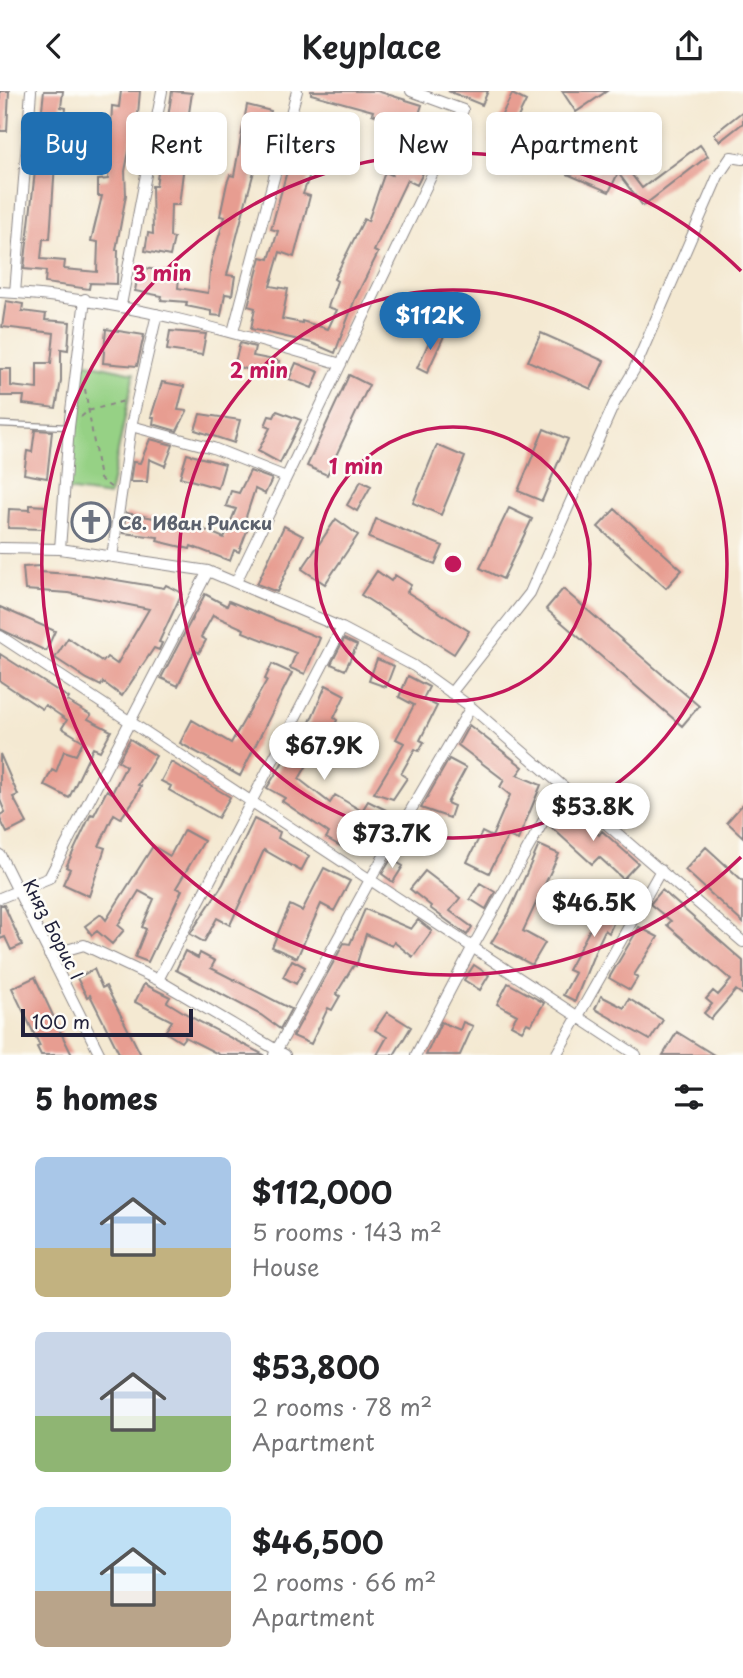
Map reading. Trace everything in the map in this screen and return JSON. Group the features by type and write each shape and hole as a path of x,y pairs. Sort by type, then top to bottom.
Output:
{"street":[{"path":"15,293 31,91"},
{"path":"121,305 162,91"},
{"path":"233,332 297,91"},
{"path":"236,582 463,110 411,91"},
{"path":"451,693 530,593 614,404 634,370 718,176 731,157 743,159"},
{"path":"0,292 85,299 121,305 233,332 341,364"},
{"path":"60,549 69,426 85,299"},
{"path":"112,557 131,426 157,314"},
{"path":"131,426 212,448 286,477"},
{"path":"0,548 60,549 208,571 342,628 414,666 471,707 743,942"},
{"path":"0,898 18,893 49,878 208,571"},
{"path":"158,980 342,628"},
{"path":"0,636 370,880 471,950 636,1055"},
{"path":"49,955 84,945 158,980 279,1053 370,880 471,707"},
{"path":"416,1055 563,786"},
{"name":"Княз Борис I","path":"0,855 100,1055"},
{"path":"556,1055 661,870"}],"lane":[{"path":"0,424 69,426"}],"path":[{"path":"85,387 100,479 122,494"},
{"path":"69,426 88,411 139,397"}],"green space":[{"path":"83,362 134,373 109,496 65,490"}],"building":[{"path":"0,91 9,91 7,131 0,131"},
{"path":"44,91 63,91 61,107 66,108 66,112 42,112"},
{"path":"121,91 140,91 138,112 126,112 126,195 116,250 117,284 90,283 89,289 45,283 46,271 24,269 35,175 54,175 50,239 43,239 41,259 65,261 64,269 97,272 98,242 91,241 102,196 98,196 98,180 108,179 108,175 112,175 112,106 119,107"},
{"path":"172,91 192,93 189,112 169,112"},
{"path":"311,91 377,91 422,105 420,112 374,112 374,115 373,111 311,94"},
{"path":"448,91 488,91 482,105"},
{"path":"562,91 607,91 576,112"},
{"path":"512,94 526,101 521,112 503,112"},
{"path":"247,105 271,111 271,112 246,112"},
{"path":"743,111 743,123 720,141 714,134"},
{"path":"241,138 241,175 253,175 227,275 235,276 232,295 225,294 221,316 186,306 187,302 161,300 162,296 135,291 139,267 173,273 173,278 179,278 178,288 208,293 211,262 225,217 220,216 227,183 230,175 234,176"},
{"path":"700,145 708,156 643,206 620,175 632,175 642,188"},
{"path":"158,175 183,175 179,205 171,205 170,237 174,238 170,256 145,251 148,233 153,234 152,186 156,186"},
{"path":"286,175 310,175 303,194 310,196 294,257 280,252 270,286 288,289 282,319 302,321 328,329 337,310 328,307 337,281 334,279 364,219 368,221 384,175 422,175 417,185 407,180 374,251 378,253 355,299 335,353 312,343 251,329 255,308 248,306 261,257 269,259 278,231 271,229"},
{"path":"569,175 617,175 609,192"},
{"path":"6,301 23,304 22,311 46,314 45,320 70,322 68,350 61,349 61,381 56,408 23,404 24,396 0,396 0,369 11,369 11,386 37,389 37,363 51,363 54,333 2,327"},
{"path":"106,329 144,335 137,366 103,363"},
{"path":"170,331 206,334 202,355 167,350"},
{"path":"434,331 444,336 427,373 417,368"},
{"path":"541,333 604,361 591,389 528,361"},
{"path":"240,343 255,347 253,356 279,361 276,376 234,366"},
{"path":"296,363 319,372 312,388 289,379"},
{"path":"349,375 369,385 327,475 307,466"},
{"path":"162,382 184,386 178,410 187,411 177,431 153,424 154,417 151,417"},
{"path":"277,411 301,420 280,463 258,451 270,428 265,426 269,416 274,417"},
{"path":"200,414 240,420 234,443 195,430"},
{"path":"544,429 568,439 542,501 518,491"},
{"path":"35,430 52,431 47,478 24,474 27,451 32,452"},
{"path":"150,439 173,445 165,466 149,459 147,482 130,482 133,462 140,463"},
{"path":"437,445 465,457 441,515 413,503"},
{"path":"187,454 225,464 218,488 180,477"},
{"path":"250,471 272,479 265,494 255,489 243,526 248,528 239,552 234,550 230,561 191,546 190,549 157,541 158,537 123,533 126,513 193,525 224,538 236,509 226,506 231,491 239,493"},
{"path":"361,481 371,486 357,511 347,505"},
{"path":"30,505 45,506 44,529 8,528 9,509 30,510"},
{"path":"509,508 532,519 503,579 480,568"},
{"path":"615,509 682,570 666,588 598,527"},
{"name":"Св. Иван Рилски","path":"77,513 106,515 104,532 76,529"},
{"path":"336,519 358,535 325,584 302,569"},
{"path":"376,519 443,546 435,564 369,538"},
{"path":"284,526 303,536 277,592 257,584"},
{"path":"40,566 40,572 86,575 164,588 166,585 182,593 159,642 162,643 159,650 154,648 122,696 103,682 101,686 87,679 55,658 68,638 103,662 107,657 117,664 149,609 69,593 25,590 23,567"},
{"path":"377,571 391,581 395,575 411,585 407,592 469,631 454,654 361,595"},
{"path":"563,589 699,706 682,726 546,609"},
{"path":"205,594 227,606 229,601 320,638 305,674 290,668 296,653 243,632 244,629 213,615 201,637 206,640 199,653 195,650 178,686 161,678"},
{"path":"0,607 55,631 46,651 0,629"},
{"path":"344,639 357,645 345,670 331,664"},
{"path":"0,654 69,698 67,701 91,715 88,719 111,731 100,751 93,748 69,798 44,785 52,770 56,772 64,751 76,755 83,741 62,728 67,720 45,705 42,709 0,681"},
{"path":"377,659 394,666 386,687 369,681"},
{"path":"272,664 292,673 240,776 180,743 192,720 231,743 267,680 265,679"},
{"path":"408,676 429,687 423,699 437,706 420,740 424,742 419,751 415,749 401,774 407,778 393,799 374,793 404,743 396,739 414,705 399,697"},
{"path":"326,685 345,695 334,718 337,720 330,736 318,753 315,751 299,779 330,803 335,795 362,811 368,801 386,810 377,823 386,831 374,846 350,833 342,847 326,838 329,833 282,801 285,798 267,788 304,727 307,729"},
{"path":"469,725 523,767 517,775 541,785 518,840 508,836 489,873 467,862 482,832 492,837 510,795 500,787 504,780 458,745"},
{"path":"130,739 156,756 138,785 141,786 134,800 121,818 114,814 99,846 105,848 89,896 63,884 70,869 66,867 91,814 94,815 107,790 112,793 126,766 118,761"},
{"path":"0,754 18,795 13,797 27,823 7,833 0,819 0,815 5,812 0,800"},
{"path":"449,759 466,768 447,803 454,806 450,818 421,808"},
{"path":"171,762 230,797 218,818 169,790 171,786 161,781"},
{"path":"743,804 743,837 727,822"},
{"path":"568,807 599,835 602,831 638,863 623,879 599,857 592,864 550,826"},
{"path":"254,819 280,832 278,838 309,856 301,871 264,850 230,925 217,918 204,942 190,934 223,884"},
{"path":"416,825 435,835 429,847 409,837"},
{"path":"184,830 204,841 176,888 182,890 148,962 135,957 146,929 142,927 154,899 139,891 118,925 124,930 112,944 97,931 92,935 85,926 101,914 106,920 153,846 170,856"},
{"path":"539,845 559,854 523,931 545,943 532,965 491,943 509,913"},
{"path":"706,847 743,881 743,923 685,870"},
{"path":"391,859 403,866 393,882 382,874"},
{"path":"324,868 350,881 334,911 321,904 297,958 272,947 290,905 302,911"},
{"path":"425,871 460,898 450,911 472,927 467,935 430,908 431,906 410,889"},
{"path":"480,883 495,892 486,909 470,899"},
{"path":"604,886 623,896 623,900 609,933 605,930 575,1001 563,995 575,973 568,970 603,905 596,901"},
{"path":"662,890 743,961 743,995 736,990 711,1019 704,1013 712,1004 706,999 713,991 718,995 731,980 667,925 671,921 650,904"},
{"path":"0,905 4,905 22,945 11,950 5,937 0,939"},
{"path":"365,909 411,929 418,920 432,931 413,957 394,942 392,946 366,934 356,966 354,965 336,994 340,996 332,1010 328,1008 311,1044 293,1036 344,943 350,944"},
{"path":"639,927 658,937 634,975 638,977 630,990 609,978"},
{"path":"185,951 198,958 200,953 215,961 211,968 291,1009 280,1029 261,1015 176,970"},
{"path":"292,960 305,967 296,984 283,977"},
{"path":"474,965 489,975 480,990 464,980"},
{"path":"94,969 102,988 106,986 141,1055 120,1055 90,995 87,997 77,978"},
{"path":"35,977 72,1055 41,1055 37,1047 40,1046 12,988"},
{"path":"508,983 544,1003 531,1025 527,1023 522,1031 511,1025 517,1015 497,1004"},
{"path":"144,984 170,997 167,1002 198,1021 264,1055 220,1055 185,1037 181,1042 165,1032 172,1021 135,1002"},
{"path":"601,996 624,1008 629,999 663,1020 650,1040 595,1009"},
{"path":"387,1012 411,1027 394,1055 377,1055 387,1037 375,1030"},
{"path":"441,1022 460,1030 463,1022 473,1026 460,1055 426,1055"},
{"path":"677,1032 714,1055 663,1055"}],"place":[{"name":"Св. Иван Рилски","path":"91,522"}]}
